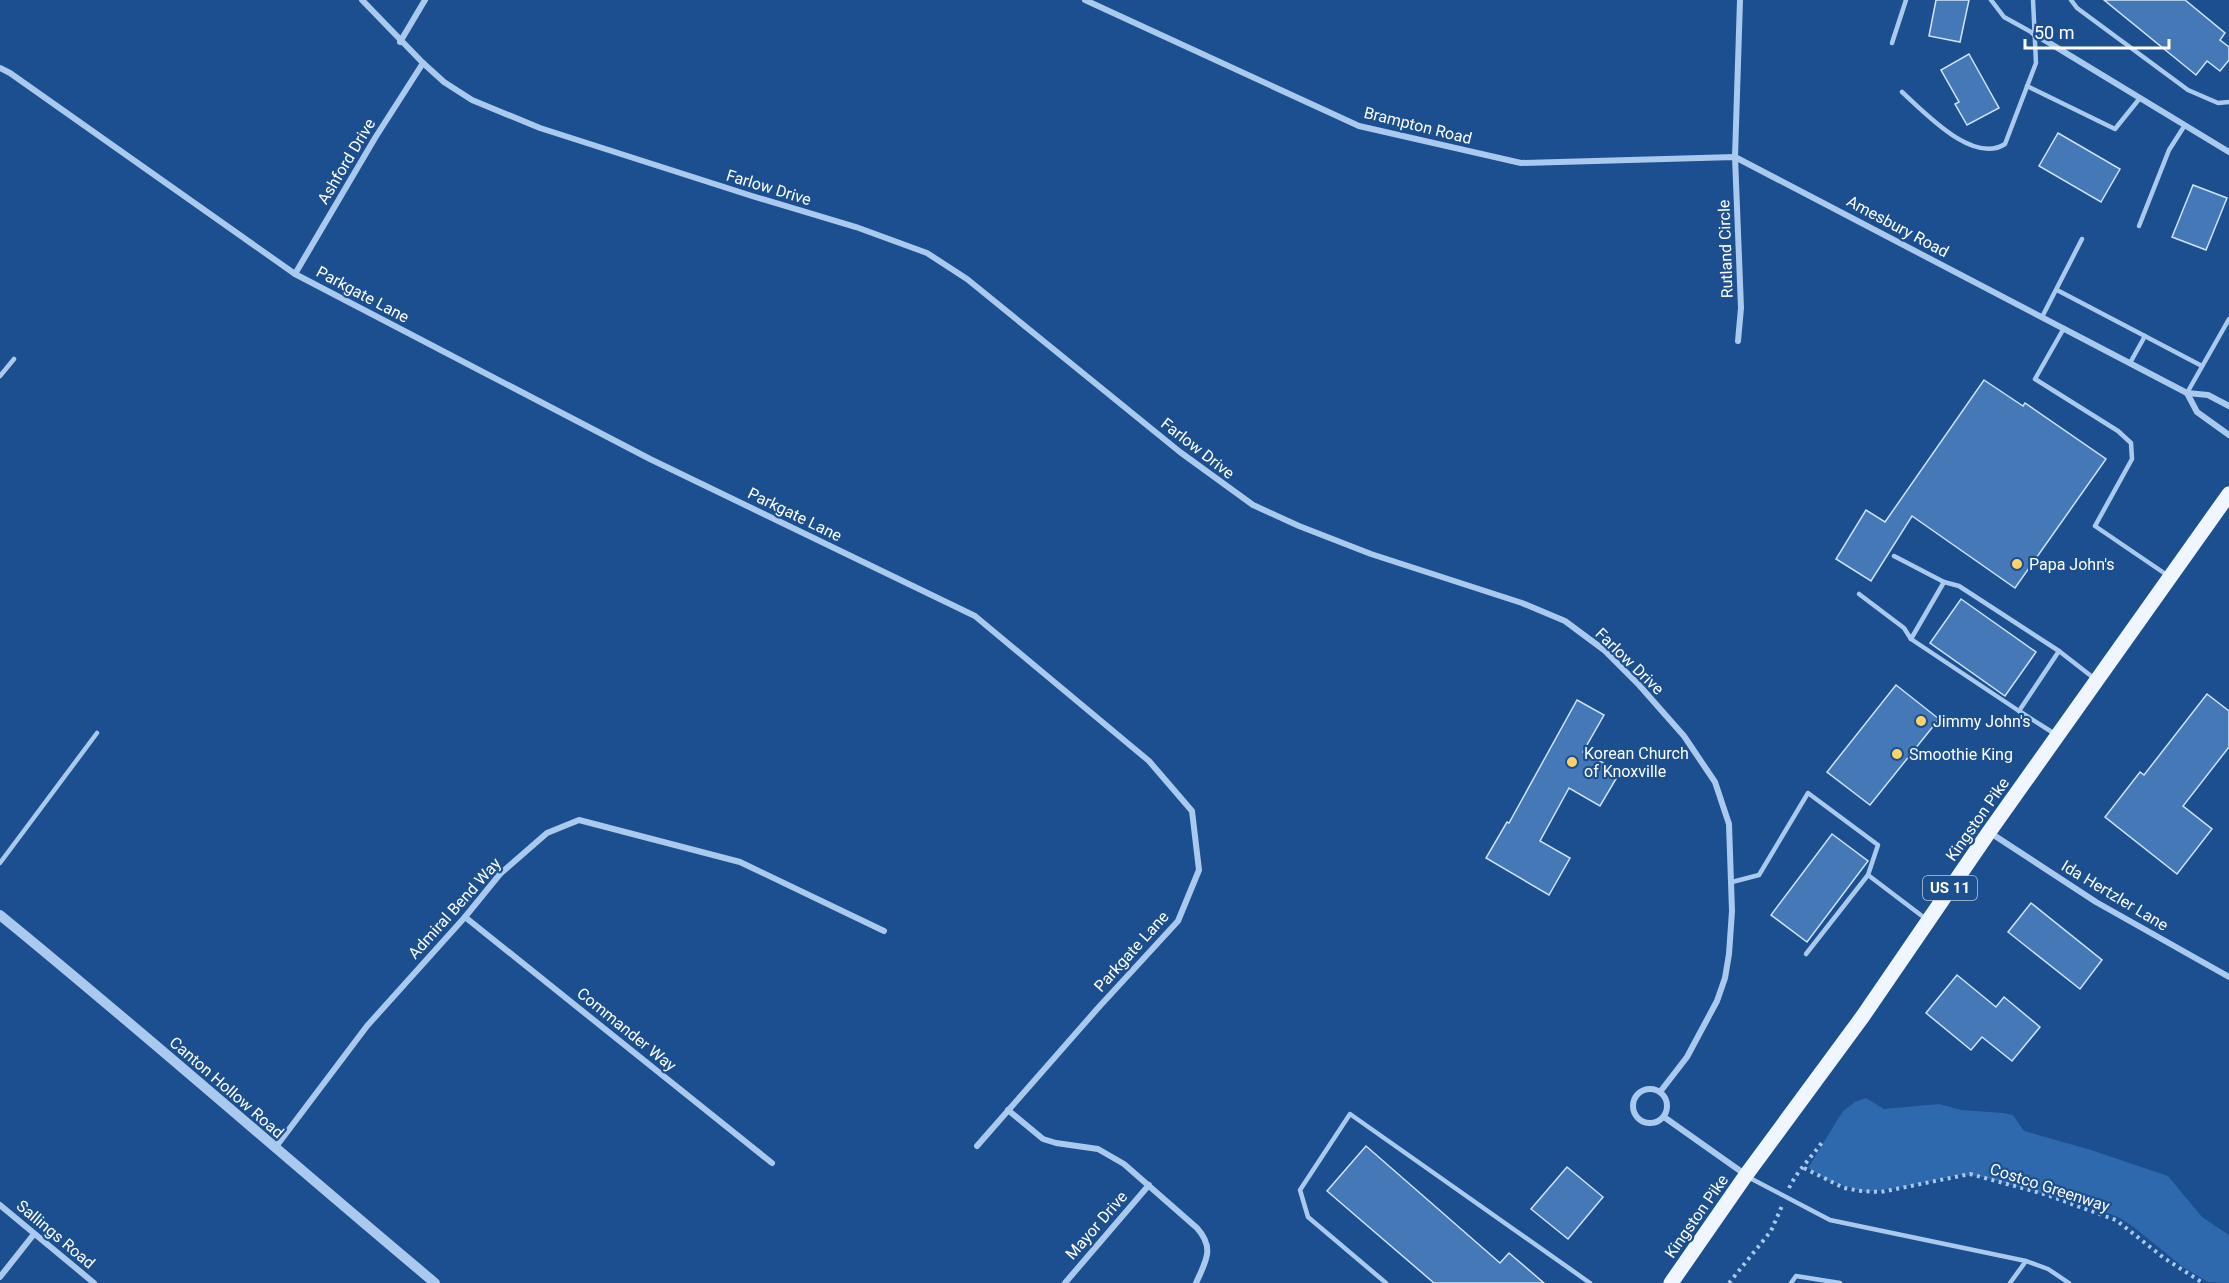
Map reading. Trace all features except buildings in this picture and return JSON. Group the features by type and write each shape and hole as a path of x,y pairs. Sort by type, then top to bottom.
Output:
{"main road":[{"name":"Kingston Pike","path":"1671,1283 1746,1175 1863,1016 1989,832 2229,494"}],"street":[{"name":"Farlow Drive","path":"362,0 400,42 444,82 472,100 505,115 652,165 856,227 927,253 967,279 1189,458 1253,505 1371,554 1522,603 1565,621 1604,650 1639,685 1684,736 1700,758 1714,782 1729,824 1732,882 1730,945 1725,978 1717,1000 1687,1057 1660,1092"},
{"path":"400,42 425,0"},
{"name":"Brampton Road","path":"1085,0 1359,126 1521,163 1736,157"},
{"path":"1736,157 1740,0"},
{"path":"2033,33 2229,152"},
{"name":"Ashford Drive","path":"295,274 375,138 423,63"},
{"name":"Parkgate Lane","path":"0,68 295,274 650,459 975,616 1149,761 1192,811 1199,870 1179,921 977,1146"},
{"name":"Amesbury Road","path":"1736,157 2187,393 2208,395 2229,406"},
{"name":"Rutland Circle","path":"1736,157 1741,308 1738,340"},
{"name":"Amesbury Road","path":"2187,393 2197,412 2229,435"},
{"name":"Admiral Bend Way","path":"274,1148 367,1026 500,874 547,833 579,820 740,862 884,931"},
{"name":"Ida Hertzler Lane","path":"1989,832 2096,902 2229,977"},
{"name":"Canton Hollow Road","path":"0,915 125,1017 274,1148 435,1283"},
{"name":"Commander Way","path":"465,916 772,1163"},
{"path":"1652,1089 1660,1092 1667,1105 1664,1117 1655,1123 1644,1123 1635,1116 1633,1100 1640,1091 1652,1089"},
{"path":"1008,1110 1042,1139 1098,1149 1124,1164 1206,1237 1209,1252 1196,1283"},
{"path":"1664,1117 1746,1175"},
{"name":"Mayor Drive","path":"1065,1283 1149,1185"},
{"name":"Sallings Road","path":"0,1205 94,1283"},
{"path":"0,1277 34,1234"}],"lane":[{"path":"1892,43 1906,0"},
{"path":"1991,0 2004,17 2033,33"},
{"path":"1902,92 1952,135 1984,149 1991,150 2005,144 2036,63 2033,0"},
{"path":"2071,0 2077,8 2188,90 2218,103 2229,102"},
{"path":"2027,86 2115,129 2140,98"},
{"path":"2139,226 2169,150 2185,125"},
{"path":"2042,317 2082,238"},
{"path":"2057,290 2202,366"},
{"path":"2187,393 2229,319"},
{"path":"2064,328 2035,379 2118,431 2131,443 2133,451 2128,468 2094,526 2170,578"},
{"path":"2130,363 2145,336"},
{"path":"0,376 14,359"},
{"path":"1894,556 1944,582 1959,586 2059,651 2097,680"},
{"path":"1911,639 1944,582"},
{"path":"1859,594 1904,628 1911,639 2057,736"},
{"path":"2019,711 2059,651"},
{"path":"0,863 97,733"},
{"path":"1732,882 1759,875 1808,793 1878,845 1868,875 1806,954"},
{"path":"1868,875 1928,921"},
{"path":"1386,1283 1308,1217 1300,1190 1350,1114 1587,1282"},
{"path":"1746,1175 1785,1198 1830,1220 2026,1261 2048,1269 2069,1283"},
{"path":"2010,1283 2026,1261"},
{"path":"1791,1283 1796,1276 1840,1283"}],"path":[{"path":"1729,1283 1771,1231 1796,1172 1804,1168 1823,1141"},
{"name":"Costco Greenway","path":"1804,1168 1844,1188 1861,1191 1881,1192 1970,1174 2044,1194 2116,1220 2164,1258 2203,1283"}],"shaded area":[{"path":"1866,1098 1884,1109 1939,1104 1961,1110 2013,1115 2024,1131 2091,1150 2168,1176 2202,1217 2229,1235 2229,1283 2208,1282 2183,1267 2118,1217 2094,1208 1979,1176 1959,1175 1899,1188 1864,1192 1829,1181 1808,1168 1843,1111 1855,1102"}],"place":[{"name":"Papa John's","path":"2017,564"},
{"name":"Jimmy John's","path":"1921,721"},
{"name":"Smoothie King","path":"1897,754"},
{"name":"Korean Church of Knoxville","path":"1572,762"}]}
